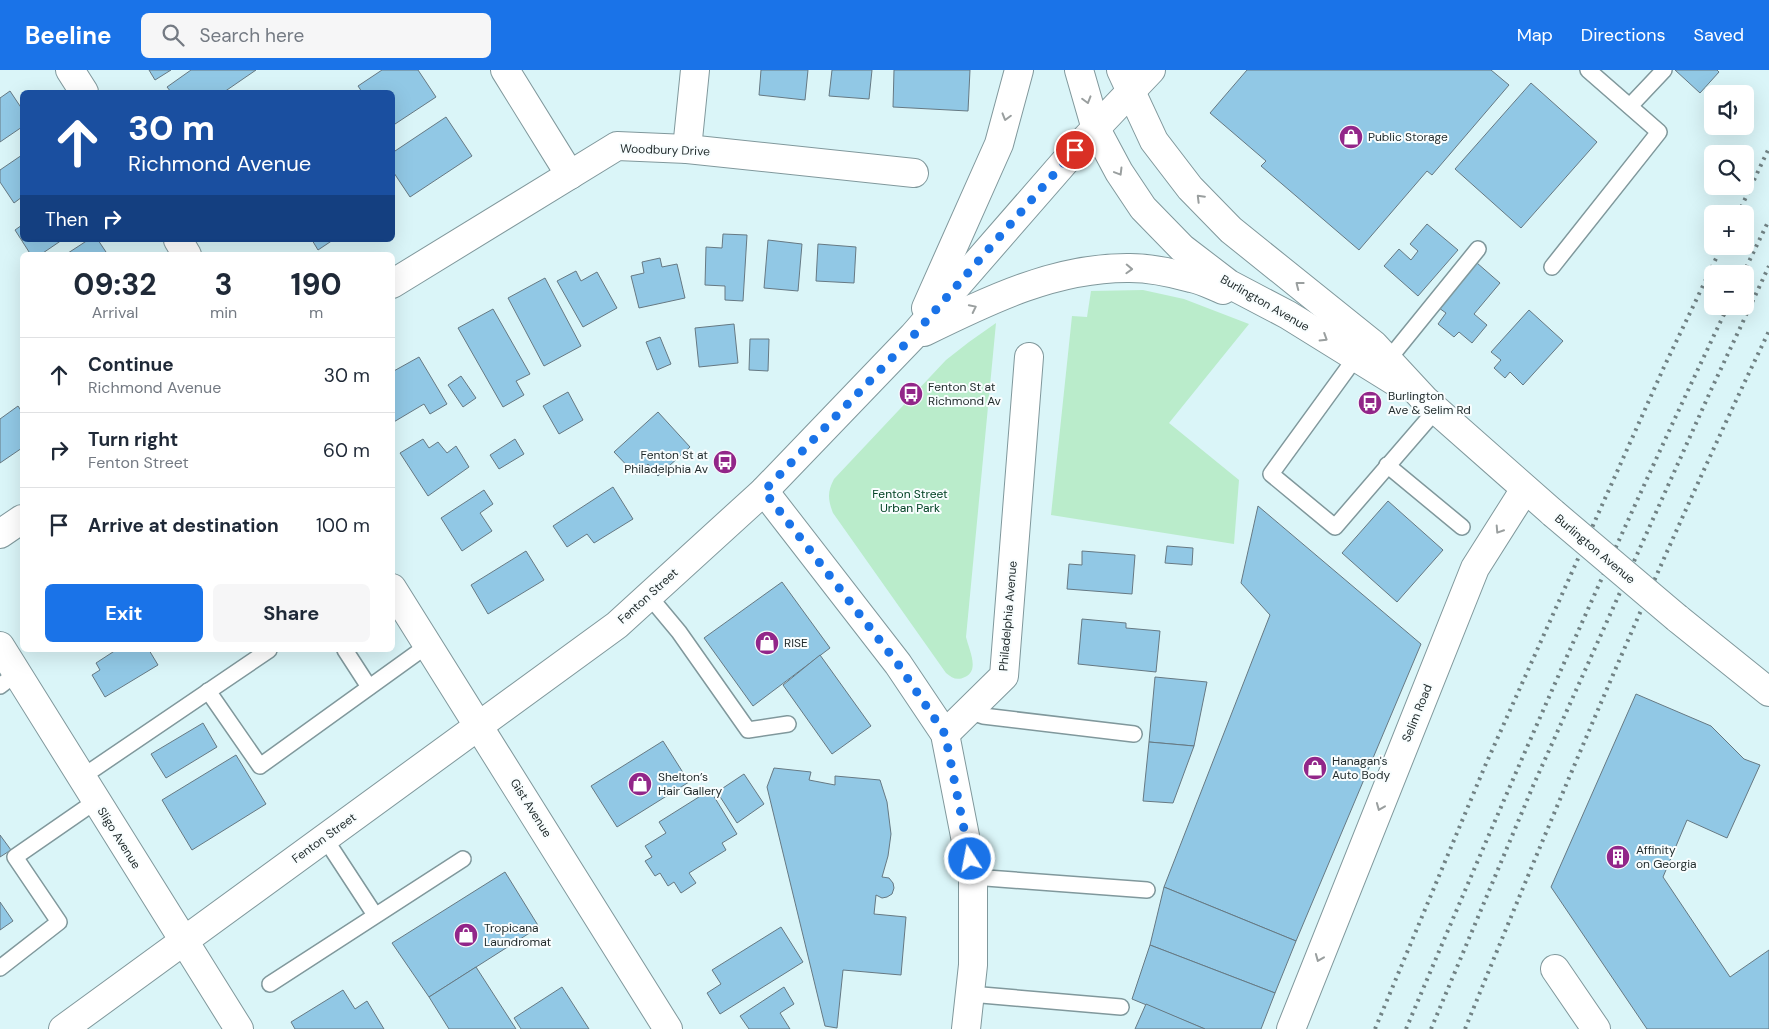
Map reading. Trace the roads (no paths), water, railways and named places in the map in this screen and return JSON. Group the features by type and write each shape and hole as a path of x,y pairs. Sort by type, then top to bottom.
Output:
{"street":[{"path":"70,70 83,90"},
{"path":"505,70 570,175"},
{"path":"688,149 695,70"},
{"path":"913,336 999,144 1019,70"},
{"path":"1079,70 1096,129"},
{"name":"Fenton Street","path":"63,1029 617,624 649,596 764,491 913,336 1022,210 1096,129 1126,81 1151,70"},
{"name":"Burlington Avenue","path":"1126,81 1154,141 1190,188 1231,230 1374,344 1431,405 1525,489 1677,618 1769,692"},
{"name":"Burlington Avenue","path":"1096,129 1119,172 1143,208 1182,248 1229,284 1288,315 1431,405"},
{"name":"Woodbury Drive","path":"395,282 617,146 688,149 914,173"},
{"path":"913,336 993,298 1055,277 1107,268 1133,268 1192,278 1288,315"},
{"name":"Philadelphia Avenue","path":"945,734 1004,676 1029,357"},
{"name":"Selim Road","path":"1291,1029 1475,568 1525,489"},
{"path":"764,491 898,664 945,734 973,877 973,965 966,1029"},
{"path":"0,534 20,520"},
{"name":"Gist Avenue","path":"395,593 668,1029"},
{"name":"Sligo Avenue","path":"0,646 9,680 82,777 239,1029"},
{"path":"1555,969 1596,1029"}],"lane":[{"path":"1552,267 1659,132 1588,70"},
{"path":"1630,106 1664,70"},
{"path":"1388,360 1478,249"},
{"path":"1356,357 1271,474 1335,527 1387,465 1431,405"},
{"path":"1387,465 1462,527"},
{"path":"649,596 678,632 748,730 788,724"},
{"path":"208,691 260,766 428,645"},
{"path":"82,777 266,652"},
{"path":"346,652 369,687"},
{"path":"968,711 983,716 1134,734"},
{"path":"0,968 59,922 16,857 96,801"},
{"path":"324,838 375,915"},
{"path":"270,984 463,858"},
{"path":"973,877 1147,890"},
{"path":"970,994 1120,1007"}],"railway":[{"path":"1742,205 1769,148"},
{"path":"1747,265 1769,220"},
{"path":"1375,1029 1485,766 1664,367 1718,255"},
{"path":"1431,1029 1533,786 1711,390 1769,266"},
{"path":"1406,1029 1563,666 1644,485 1724,315"},
{"path":"1465,1029 1612,678 1728,417 1769,331"}],"place":[{"name":"Public Storage","path":"1351,137"},
{"name":"Fenton St at Richmond Av","path":"911,394"},
{"name":"Burlington Ave & Selim Rd","path":"1370,403"},
{"name":"Fenton St at Philadelphia Av","path":"725,462"},
{"name":"RISE","path":"767,643"},
{"name":"Hanagan's Auto Body","path":"1315,768"},
{"name":"Shelton’s Hair Gallery","path":"640,784"},
{"name":"Affinity on Georgia","path":"1618,857"},
{"name":"Tropicana Laundromat","path":"466,935"}],"park label":[{"name":"Fenton Street Urban Park","path":"910,501"}]}
